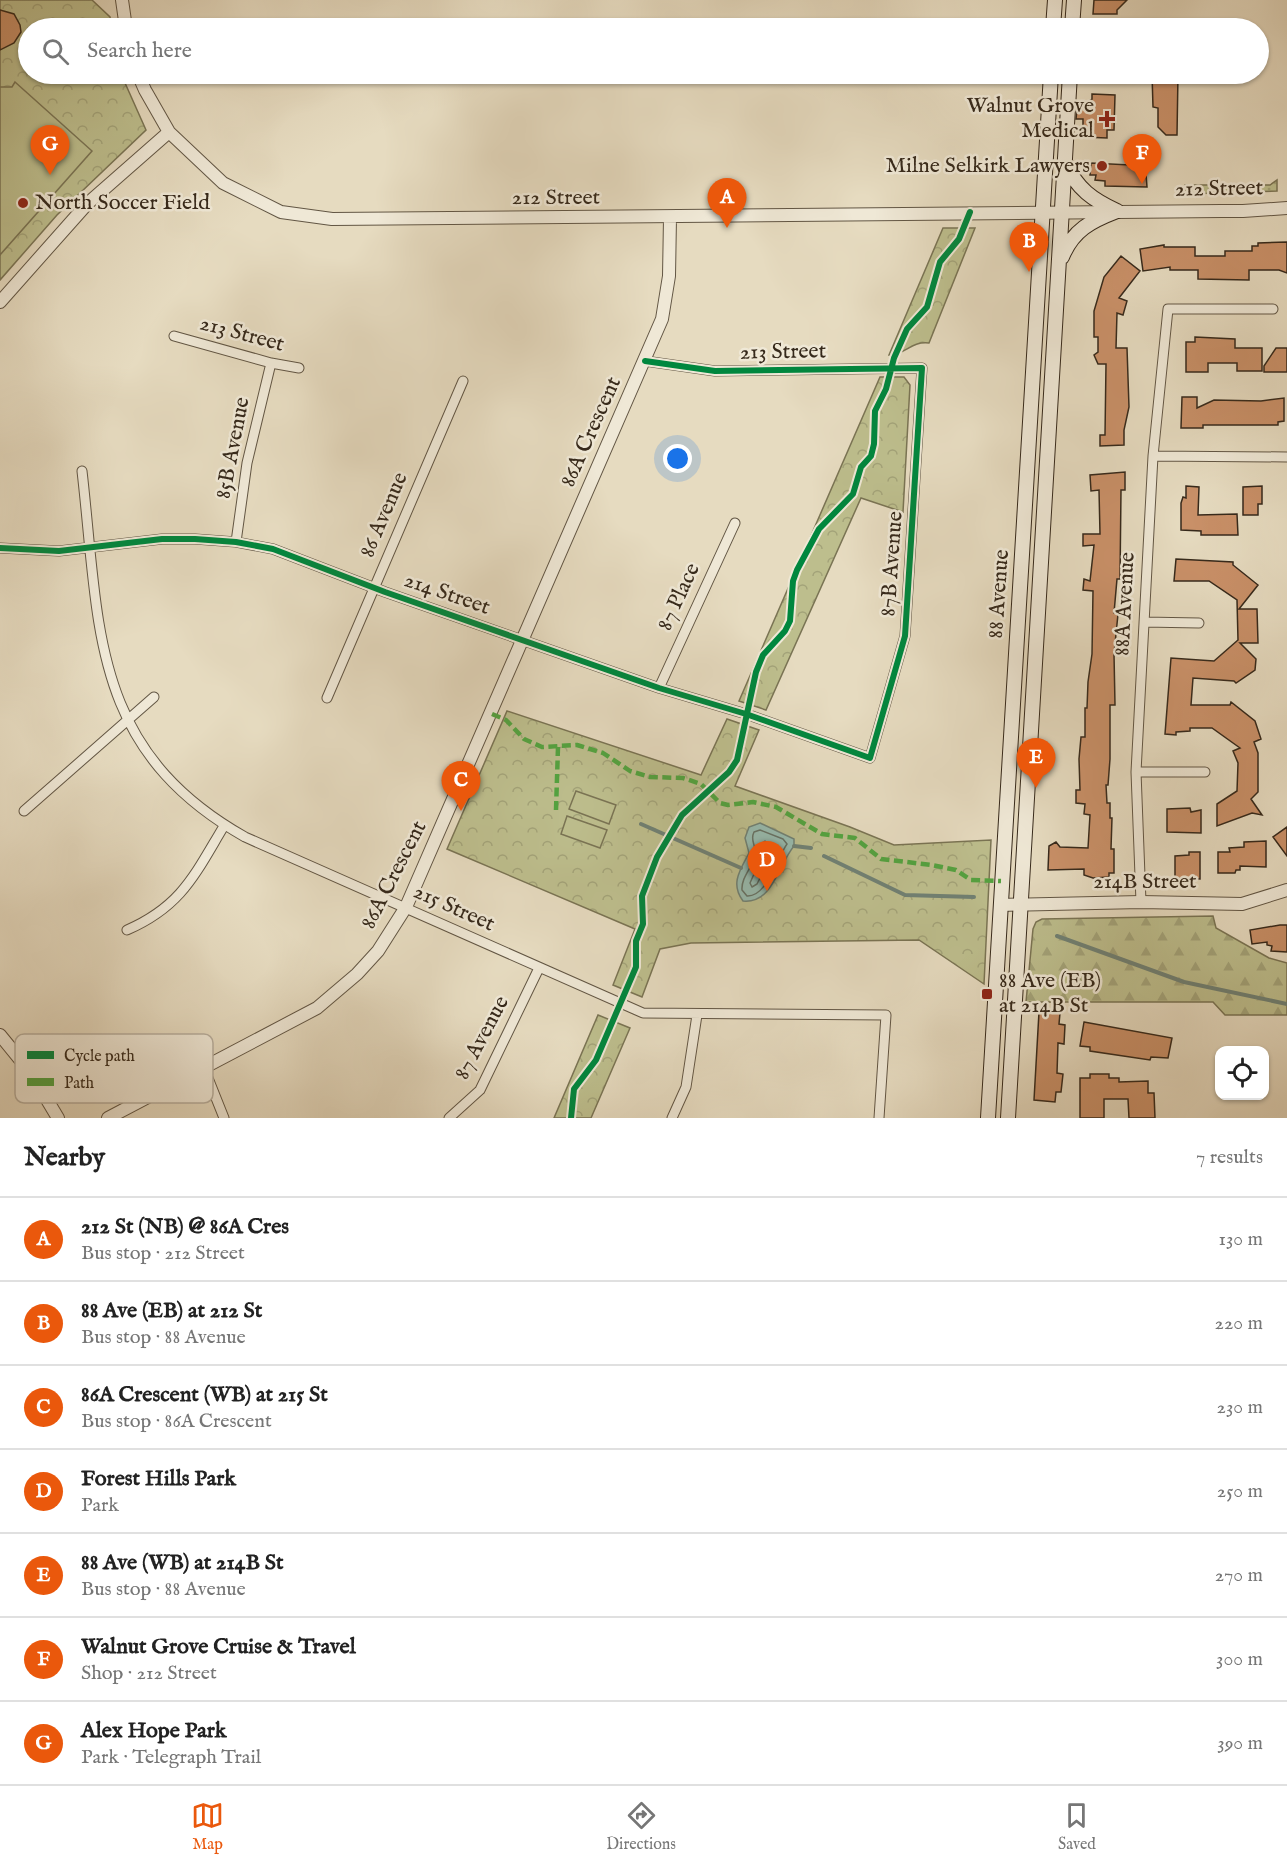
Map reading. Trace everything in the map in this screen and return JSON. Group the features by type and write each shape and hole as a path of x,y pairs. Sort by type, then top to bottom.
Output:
{"main road":[{"path":"1054,18 1055,0"},
{"path":"1073,18 1074,0"},
{"name":"88 Avenue","path":"988,1118 1045,212 1051,84"},
{"name":"88 Avenue","path":"1008,1118 1069,84"},
{"path":"1065,162 1080,188 1094,201 1117,212"},
{"path":"1059,267 1067,244 1076,233 1090,222 1117,212"}],"street":[{"path":"122,0 125,18"},
{"name":"212 Street","path":"142,84 169,132 224,183 281,212 332,219 670,219 970,212 1243,211 1287,208"},
{"path":"0,302 87,204 169,132"},
{"name":"86A Crescent","path":"213,1063 294,1022 332,996 378,951 406,908 662,319 669,276 670,219"},
{"name":"88A Avenue","path":"1141,902 1136,772 1153,456 1168,309 1273,309"},
{"name":"213 Street","path":"174,336 271,363 299,368"},
{"name":"213 Street","path":"645,361 715,371 922,368"},
{"name":"85B Avenue","path":"236,542 247,463 271,363"},
{"name":"87B Avenue","path":"870,758 905,636 922,368"},
{"name":"86 Avenue","path":"327,698 463,381"},
{"path":"1153,456 1287,457"},
{"name":"215 Street","path":"82,471 103,652 112,685 128,719 142,746 166,779 225,826 643,1013 886,1015 879,1118"},
{"name":"87 Place","path":"659,688 735,523"},
{"name":"214 Street","path":"0,548 46,552 162,539 236,542 290,554 374,588 659,688 746,714 870,758"},
{"path":"1144,622 1199,623"},
{"path":"24,811 154,698"},
{"path":"1136,772 1205,772"},
{"path":"127,930 157,915 175,901 225,826"},
{"name":"214B Street","path":"1000,904 1141,902 1242,904 1287,890"},
{"name":"87 Avenue","path":"449,1118 480,1090 539,968"},
{"path":"672,1118 686,1087 697,1015"},
{"path":"0,1035 15,1053"},
{"path":"213,1090 224,1118"},
{"path":"49,1103 58,1118"},
{"name":"86A Crescent","path":"108,1118 137,1103"}],"green space":[{"path":"0,0 92,0 110,18 18,18 18,84 125,84 146,130 57,215 0,280"},
{"name":"North Soccer Field","path":"15,82 92,151 0,255 0,87 12,87"},
{"path":"1277,180 1277,191 1185,194 1185,185 1270,185"},
{"path":"943,228 975,228 929,343 917,344 900,353 889,355"},
{"path":"880,377 904,377 910,385 903,512 861,498 766,710 739,701"},
{"path":"507,711 701,775 727,719 759,730 735,786 894,845 991,840 984,984 919,940 691,943 660,949 642,997 613,985 635,929 447,849"},
{"path":"576,791 616,805 609,824 569,809"},
{"path":"567,816 607,830 600,848 561,834"},
{"path":"1213,916 1216,928 1269,958 1287,963 1287,1015 1225,1015 1213,1002 1026,1002 1033,929 1036,922 1042,919"},
{"path":"598,1015 630,1028 591,1118 554,1118"}],"water":[{"path":"760,823 794,839 794,846 768,890 753,900 743,901 737,889 737,883 749,853 745,838 749,827"}],"building":[{"path":"1094,0 1127,0 1117,10 1117,14 1093,14"},
{"path":"0,10 14,14 18,21 18,37 14,43 0,50"},
{"path":"1152,84 1178,84 1177,135 1166,135 1158,127 1158,108 1153,107"},
{"path":"1092,94 1115,95 1114,130 1107,130 1107,138 1083,137 1083,119 1076,119 1077,109 1092,99"},
{"path":"1130,161 1145,161 1147,187 1105,186 1105,181 1095,180 1096,175 1090,175 1091,163 1130,165"},
{"path":"1287,242 1287,273 1279,270 1249,270 1249,280 1198,279 1198,270 1170,270 1170,267 1143,271 1140,249 1164,245 1164,247 1195,247 1195,256 1225,256 1225,251 1252,251 1252,246 1258,246 1258,243"},
{"path":"1121,256 1140,271 1119,298 1127,301 1123,315 1117,313 1116,348 1127,348 1129,407 1124,430 1124,445 1100,446 1100,435 1105,435 1106,364 1098,364 1094,355 1098,352 1098,337 1094,337 1094,311 1104,277"},
{"path":"1195,337 1235,339 1235,348 1262,348 1262,371 1237,371 1237,363 1208,363 1208,372 1186,372 1186,342 1195,342"},
{"path":"1276,348 1287,348 1287,372 1264,372 1264,366"},
{"path":"1182,397 1197,397 1197,408 1214,400 1261,401 1284,398 1284,421 1278,422 1278,425 1203,425 1203,428 1181,428"},
{"path":"1125,472 1125,490 1121,490 1120,579 1117,579 1114,613 1118,614 1114,654 1115,705 1110,705 1110,759 1108,785 1106,785 1107,803 1110,803 1110,818 1112,818 1111,849 1114,849 1114,873 1109,873 1109,877 1093,878 1084,875 1084,869 1048,870 1049,846 1056,842 1060,847 1088,848 1090,815 1084,814 1085,804 1076,803 1076,790 1080,790 1079,759 1081,737 1085,737 1085,708 1087,708 1092,654 1093,591 1083,590 1084,579 1090,581 1094,545 1083,546 1083,534 1100,534 1099,490 1091,491 1090,475"},
{"path":"1186,486 1199,487 1198,515 1237,514 1238,535 1201,535 1201,531 1181,530 1181,503 1183,497 1186,498"},
{"path":"1262,486 1262,504 1258,504 1258,515 1243,515 1243,487"},
{"path":"1176,559 1233,562 1233,565 1258,585 1239,609 1257,609 1258,643 1240,643 1256,659 1255,670 1236,683 1193,678 1191,705 1230,705 1231,702 1255,721 1261,739 1254,742 1258,753 1258,792 1251,799 1262,815 1252,813 1217,826 1217,804 1237,791 1238,763 1233,751 1240,748 1212,728 1190,728 1190,731 1176,732 1176,735 1165,734 1171,658 1214,661 1238,640 1237,600 1209,581 1174,581"},
{"path":"1190,808 1191,812 1201,810 1201,833 1167,832 1167,809"},
{"path":"1287,827 1287,856 1273,837"},
{"path":"1266,841 1266,867 1240,866 1240,870 1236,870 1235,873 1218,873 1218,852 1230,852 1229,848 1244,847 1244,842"},
{"path":"1189,852 1200,852 1200,879 1175,878 1175,856 1189,855"},
{"path":"1287,925 1287,952 1271,951 1272,946 1267,945 1267,942 1252,944 1250,930"},
{"path":"1039,1012 1060,1013 1059,1024 1065,1025 1064,1044 1058,1043 1057,1073 1063,1074 1061,1092 1056,1092 1055,1102 1034,1100"},
{"path":"1084,1022 1172,1038 1168,1058 1151,1057 1150,1060 1090,1051 1090,1047 1080,1046"},
{"path":"1090,1074 1109,1074 1109,1078 1119,1078 1119,1082 1148,1081 1148,1093 1154,1093 1155,1118 1129,1118 1128,1099 1104,1099 1104,1118 1080,1118 1080,1078 1090,1078"}],"waterway":[{"path":"641,824 741,868"},
{"path":"794,846 811,848"},
{"path":"824,856 905,895 974,897"},
{"path":"1057,936 1184,982 1287,1004"}],"marked path":[{"path":"492,714 506,720 524,739 542,747 577,745 603,753 630,771 650,777 683,778 701,784 720,803 728,805 753,802 776,807 822,834 855,838 881,859 956,870 971,880 1001,881"},
{"path":"556,810 558,747"}],"cycle path":[{"path":"571,1118 574,1089 596,1060 636,967 636,941 643,924 642,896 657,857 682,815 729,772 737,760 756,672 763,655 785,631 790,621 793,581 797,570 819,529 853,494 861,467 871,456 874,444 875,411 886,389 894,358 907,329 927,307 940,262 959,239 970,212"},
{"path":"0,548 59,551 162,539 195,539 236,542 273,549 385,592 659,688 746,714 870,758 905,636 922,368 715,371 645,361"}],"place":[{"name":"Walnut Grove Medical","path":"1107,119"},
{"name":"Milne Selkirk Lawyers","path":"1102,166"},
{"name":"Alex Hope Park","path":"50,175"},
{"name":"Walnut Grove Cruise & Travel","path":"1142,184"},
{"name":"North Soccer Field","path":"23,203"},
{"name":"212 St (NB) @ 86A Cres","path":"727,228"},
{"name":"88 Ave (EB) at 212 St","path":"1029,272"},
{"name":"88 Ave (WB) at 214B St","path":"1036,788"},
{"name":"86A Crescent (WB) at 215 St","path":"461,811"},
{"name":"Forest Hills Park","path":"767,891"},
{"name":"88 Ave (EB) at 214B St","path":"987,994"}]}
